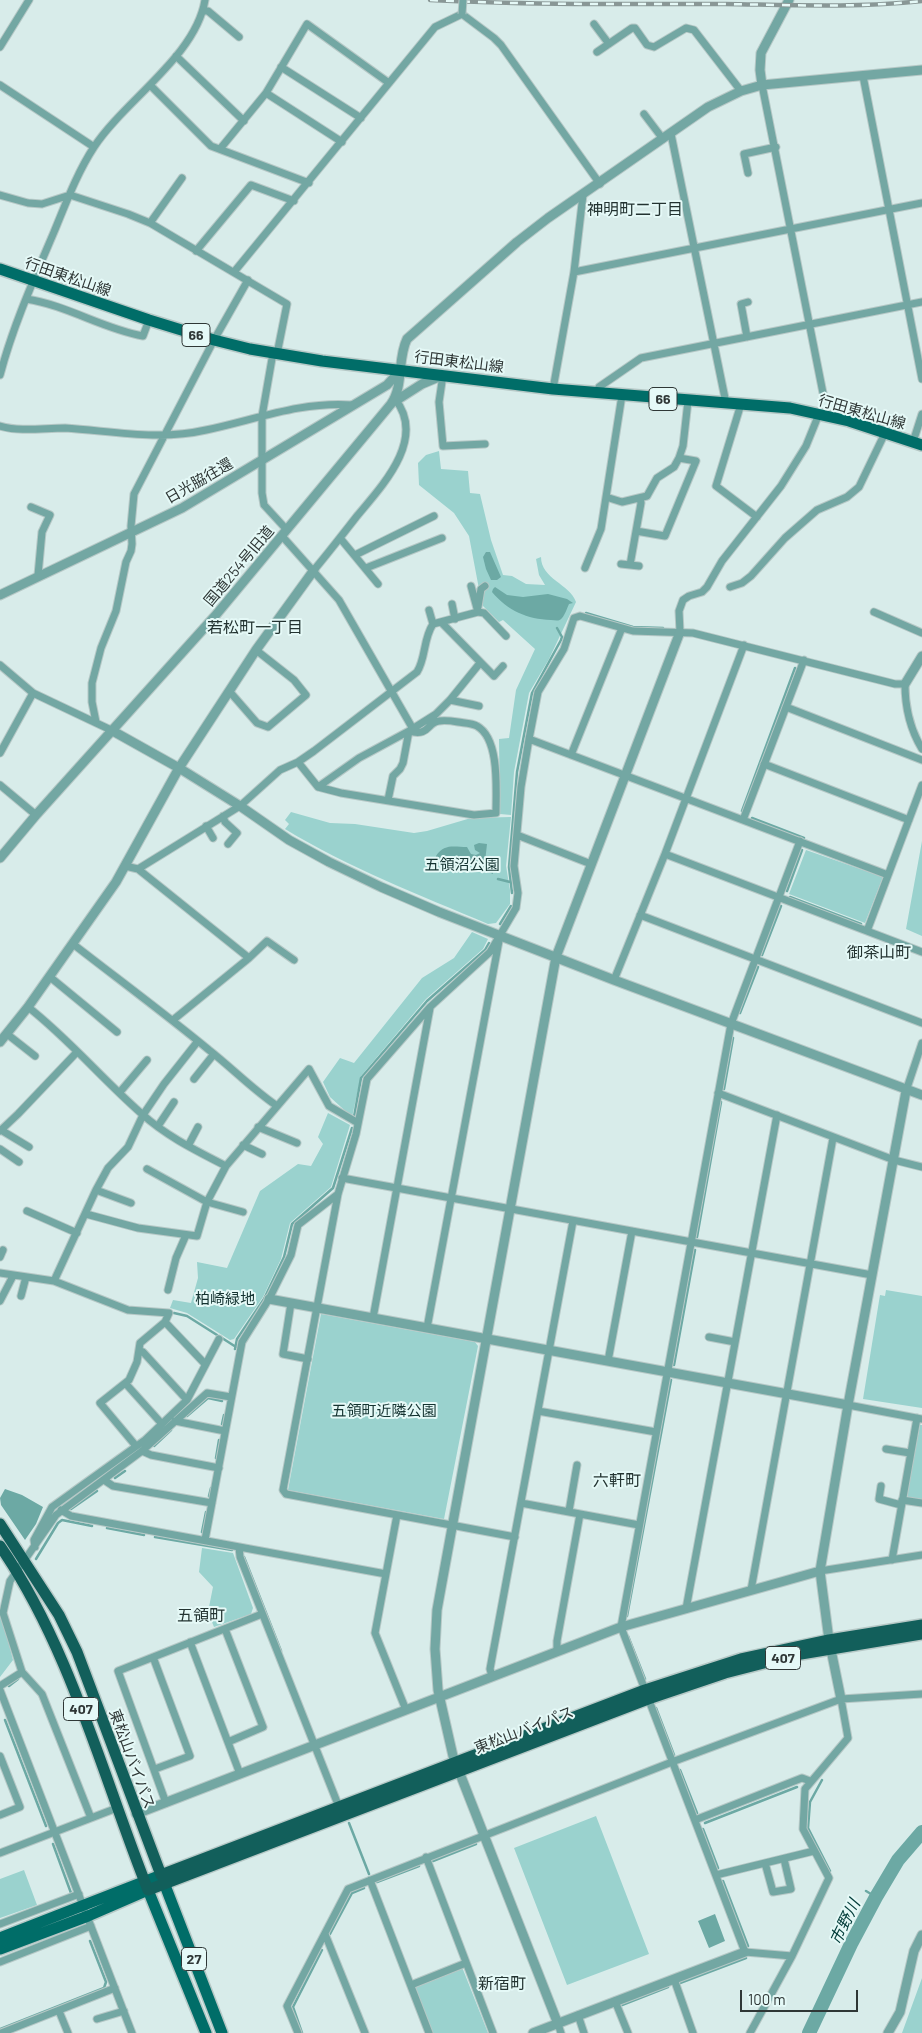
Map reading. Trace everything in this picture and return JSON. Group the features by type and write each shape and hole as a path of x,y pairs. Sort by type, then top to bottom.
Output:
{"highway":[{"name":"東松山バイパス","path":"0,1524 59,1615 76,1652 162,1880"},
{"name":"東松山バイパス","path":"0,1546 18,1571 70,1680 146,1886"},
{"name":"東松山バイパス","path":"162,1880 646,1695 830,1644 922,1625"},
{"name":"東松山バイパス","path":"830,1644 922,1634"},
{"name":"東松山バイパス","path":"162,1880 339,1807 457,1767"}],"main road":[{"name":"行田東松山線","path":"0,269 149,320 214,340 275,354 553,389 790,408 885,432 917,444"},
{"name":"東松山バイパス","path":"0,1949 85,1910 162,1880"},
{"name":"27","path":"162,1880 222,2033"},
{"name":"27","path":"146,1886 206,2033"},
{"name":"東松山バイパス","path":"0,1938 85,1910"}],"street":[{"path":"0,47 29,0"},
{"path":"0,374 26,299 76,178 94,147 114,121 176,56 204,11 206,0"},
{"path":"462,14 463,0"},
{"path":"789,0 762,53 760,70 823,393"},
{"path":"204,11 208,11 239,36"},
{"path":"234,272 309,183 435,27 462,14"},
{"path":"462,14 502,45 600,184"},
{"path":"220,149 266,92 307,24 389,83"},
{"path":"594,24 609,44"},
{"path":"597,52 632,28 635,28 647,45 654,47 686,28 690,28 694,30 741,91"},
{"path":"176,56 244,120"},
{"path":"281,67 361,118"},
{"path":"0,1042 50,977 125,866 180,768 256,650 314,570 383,485 399,460 405,427 400,406 395,400 402,349 407,339 517,242 548,218 600,184 708,107 741,91 762,85 922,70"},
{"path":"863,76 922,379"},
{"path":"150,84 211,146 309,183"},
{"path":"0,85 94,147"},
{"path":"266,92 342,142"},
{"path":"644,114 667,136 695,248 726,403"},
{"path":"748,173 744,154 776,147"},
{"path":"150,223 182,178"},
{"path":"196,251 251,185 294,201"},
{"path":"0,195 28,203 42,204 70,195 150,223 287,304 262,416 262,493 264,505 339,600 411,730 416,733 426,731 436,721 442,720 477,726 492,744 496,813 474,815 341,793 318,787 298,762"},
{"path":"553,389 574,272 583,195"},
{"path":"574,272 922,203"},
{"path":"96,722 92,702 92,683 101,648 116,611 132,544 134,494 166,436 214,340 248,280"},
{"path":"26,299 37,301 134,335 144,335 149,320"},
{"path":"747,337 741,304 748,302"},
{"path":"598,393 599,387 641,358 922,302"},
{"name":"日光脇往還","path":"0,595 38,575 182,508 387,385 400,370"},
{"path":"395,400 422,384 443,375"},
{"path":"443,375 439,402 443,446 485,444"},
{"path":"585,568 601,529 622,395"},
{"name":"国道254号旧道","path":"0,858 111,730 215,616 395,400"},
{"path":"606,497 622,502 648,496 656,478 674,467 680,458 688,401"},
{"path":"0,426 19,429 67,429 166,436 204,430 291,409 334,404 352,405"},
{"path":"740,404 716,486 757,518"},
{"path":"561,2033 457,1767 440,1696 436,1655 437,1610 556,957 680,632 679,611 683,600 702,592 707,587 722,561 757,518 806,446 819,414"},
{"path":"917,444 922,414"},
{"path":"730,587 742,583 751,576 785,538 817,510 847,497 859,487 885,432"},
{"path":"636,531 665,536 696,461 680,458"},
{"path":"630,565 640,498"},
{"path":"31,507 50,515 42,532 38,575"},
{"path":"355,555 434,516"},
{"path":"340,538 378,584"},
{"path":"366,568 442,538"},
{"path":"621,564 639,566"},
{"path":"471,586 478,611"},
{"path":"478,611 481,589 485,586"},
{"path":"452,604 455,619"},
{"path":"138,870 240,806 280,770 298,762 417,672 427,636 433,624 429,610"},
{"path":"433,624 478,611 484,613 506,636"},
{"path":"874,612 922,633"},
{"path":"515,1536 284,1492 338,1194 358,1123 367,1079 430,1008 490,952 516,908 518,900 514,866 521,787 528,739 538,692 564,649 574,618 580,616 633,631 693,633 895,684 905,684"},
{"path":"441,622 494,676 503,666"},
{"path":"571,755 622,628"},
{"path":"614,980 665,854 744,645"},
{"path":"230,692 257,723 268,727 306,696 294,680 256,650"},
{"path":"922,656 905,684 905,700 910,720 922,749"},
{"path":"743,820 804,660"},
{"path":"318,787 359,758 436,714 480,663"},
{"path":"0,666 34,693 96,722 180,768 289,840 329,862 439,912 500,936 906,1091 922,1095"},
{"path":"0,753 34,693"},
{"path":"450,700 478,706"},
{"path":"786,707 922,760"},
{"path":"388,800 393,776 400,770 411,730"},
{"path":"528,739 888,875"},
{"path":"764,764 909,820"},
{"path":"0,785 36,815"},
{"path":"866,931 922,785"},
{"path":"223,816 225,822 237,833 228,844"},
{"path":"206,826 213,838"},
{"path":"517,835 592,864"},
{"path":"745,1952 621,1627 731,1024 800,841"},
{"path":"665,854 780,896 922,952"},
{"path":"125,866 138,870 249,958"},
{"path":"640,915 922,1023"},
{"path":"427,1328 500,936"},
{"path":"173,1020 267,941 294,960"},
{"path":"72,944 173,1020 237,1072 253,1090 277,1106"},
{"path":"50,977 117,1032"},
{"path":"28,1007 51,1025 143,1115 188,1146 226,1166"},
{"path":"373,1318 430,1008"},
{"path":"7,1034 35,1056"},
{"path":"54,1281 108,1168 128,1147 143,1115 198,1040"},
{"path":"750,2033 792,1956 829,1878 803,1829 805,1789 848,1738 830,1644 820,1571 848,1405 906,1091 922,1043"},
{"path":"29,1147 0,1130 18,1114 77,1052"},
{"path":"194,1079 214,1054"},
{"path":"120,1092 147,1060"},
{"path":"86,1214 138,1228 197,1236 207,1202 226,1166 309,1068 329,1106 358,1123"},
{"path":"718,1093 833,1138 894,1160 922,1167"},
{"path":"158,1126 174,1102"},
{"path":"686,1609 777,1115"},
{"path":"188,1146 198,1127"},
{"path":"258,1127 297,1143"},
{"path":"751,1590 833,1138"},
{"path":"243,1145 262,1154"},
{"path":"0,1149 19,1162"},
{"path":"147,1169 207,1202 243,1212"},
{"path":"342,1178 872,1275"},
{"path":"96,1190 131,1203"},
{"path":"206,1540 242,1342 269,1299 291,1255 298,1225 338,1194"},
{"path":"27,1211 77,1233"},
{"path":"492,1676 490,1669 573,1221"},
{"path":"608,1361 632,1231"},
{"path":"168,1290 176,1258 186,1234"},
{"path":"0,1273 54,1281 128,1310 169,1313 165,1322 140,1343 137,1362 126,1384 100,1403 139,1448 151,1456 218,1468"},
{"path":"0,1301 13,1276"},
{"path":"21,1296 26,1277"},
{"path":"269,1299 920,1418 910,1453 892,1560"},
{"path":"291,1303 283,1354 308,1358"},
{"path":"165,1322 204,1364"},
{"path":"709,1337 735,1342"},
{"path":"91,1818 42,1694 22,1672 2,1612 10,1581 56,1515 104,1480 187,1400 204,1364 219,1339"},
{"path":"139,1350 144,1352 187,1400"},
{"path":"126,1384 162,1424"},
{"path":"192,1391 231,1397"},
{"path":"35,1547 34,1540 52,1507 175,1422 207,1393"},
{"path":"538,1410 656,1432"},
{"path":"175,1422 225,1431"},
{"path":"886,1449 910,1453"},
{"path":"569,1511 577,1466"},
{"path":"104,1480 113,1486 212,1503"},
{"path":"881,1486 879,1499 922,1503"},
{"path":"521,1503 639,1524"},
{"path":"61,1510 71,1516 386,1574"},
{"path":"557,1651 557,1641 580,1514"},
{"path":"397,1515 375,1633 406,1710"},
{"path":"239,1547 240,1557 339,1807"},
{"path":"136,1814 621,1627 820,1571 922,1555"},
{"path":"166,1803 118,1671 262,1614"},
{"path":"225,1629 264,1727 228,1742"},
{"path":"190,1642 240,1774"},
{"path":"153,1657 190,1756 155,1769"},
{"path":"0,1686 22,1672"},
{"path":"0,1690 3,1711 85,1910 132,2033"},
{"path":"298,2033 287,2006 348,1889 672,1762 841,1699 922,1694"},
{"path":"0,1756 20,1807 0,1815"},
{"path":"695,1820 802,1778 810,1781"},
{"path":"0,1853 117,1808"},
{"path":"716,1875 814,1851"},
{"path":"426,1857 493,2033"},
{"path":"765,1863 773,1892 791,1889 784,1859"},
{"path":"370,1880 429,2033"},
{"path":"0,1924 85,1910"},
{"path":"0,1962 85,1910"},
{"path":"325,1934 365,2033"},
{"path":"888,2033 900,2012 914,1950 922,1935"},
{"path":"533,2033 745,1952 792,1956"},
{"path":"411,1985 466,1963"},
{"path":"674,1979 693,2033"},
{"path":"3,2033 115,1988"},
{"path":"615,2001 628,2033"},
{"path":"97,2020 124,2010"},
{"path":"59,2011 68,2033"},
{"path":"578,2016 584,2033"}],"green space":[{"path":"439,451 441,469 468,471 470,493 480,494 491,540 503,575 512,576 526,584 545,585 539,575 536,559 541,557 542,565 546,571 568,590 576,602 549,659 529,693 514,772 511,815 500,814 499,739 509,738 516,690 535,649 503,620 499,622 482,605 469,536 454,513 419,485 418,463 426,455"},
{"name":"五領沼公園","path":"291,812 330,823 355,824 414,833 471,818 511,817 506,866 510,904 496,923 488,924 359,869 309,843 285,829 289,824 285,820"},
{"path":"922,841 922,936 906,929"},
{"path":"806,850 883,877 865,923 789,894"},
{"path":"472,932 488,939 483,949 426,999 361,1076 352,1117 330,1097 323,1082 340,1058 354,1063 422,978 454,958"},
{"name":"柏崎緑地","path":"328,1113 350,1125 331,1187 290,1223 281,1259 263,1297 234,1339 230,1340 187,1313 170,1308 173,1300 191,1303 198,1278 197,1262 227,1268 260,1191 298,1164 311,1166 323,1144 318,1137"},
{"path":"886,1290 922,1296 922,1408 863,1399 880,1295 885,1296"},
{"name":"五領町近隣公園","path":"321,1314 475,1342 478,1346 444,1519 288,1490"},
{"path":"920,1425 922,1425 922,1500 909,1498 907,1495"},
{"path":"202,1548 233,1553 253,1608 251,1614 214,1627 208,1612 213,1587 199,1572"},
{"path":"0,1614 13,1660 0,1677"},
{"path":"596,1816 649,1954 567,1985 514,1848"},
{"path":"24,1870 37,1905 0,1918 0,1879"},
{"path":"462,1967 488,2033 433,2033 415,1986"},
{"path":"922,1978 922,2033 902,2033"}],"shaded area":[{"path":"486,552 490,552 501,577 497,580 491,580 486,569 483,557"},
{"path":"495,587 507,595 523,597 548,594 567,599 573,603 569,604 560,620 534,618 518,613 498,599 492,592"},
{"path":"479,843 487,844 485,862 493,869 493,874 468,863 443,867 437,863 436,856 446,847 467,847 471,854 476,855 480,853 475,850 474,845"},
{"path":"5,1489 22,1495 43,1507 36,1524 25,1540 1,1505 0,1498"},
{"path":"715,1914 725,1941 709,1948 698,1921"}],"waterway":[{"path":"586,613 633,627 663,628"},
{"path":"512,893 509,867 517,772 532,693 562,637 557,628"},
{"path":"742,811 795,668"},
{"path":"752,818 804,838"},
{"path":"787,891 802,850"},
{"path":"498,879 510,882"},
{"path":"790,897 861,924"},
{"path":"500,924 511,906"},
{"path":"762,955 781,906"},
{"path":"354,1117 361,1078 427,1001 485,950 489,943"},
{"path":"740,1013 758,967"},
{"path":"724,1089 733,1038"},
{"path":"697,1237 721,1102"},
{"path":"235,1349 237,1339 264,1299 284,1257 292,1224 333,1188 352,1128"},
{"path":"674,1365 695,1250"},
{"path":"174,1313 187,1316 217,1335"},
{"path":"222,1338 236,1347"},
{"path":"627,1616 671,1380"},
{"path":"187,1416 208,1398 222,1401"},
{"path":"222,1424 224,1415"},
{"path":"154,1446 171,1430"},
{"path":"216,1458 219,1440"},
{"path":"115,1478 125,1471"},
{"path":"209,1496 211,1488"},
{"path":"71,1509 97,1491"},
{"path":"202,1532 206,1512"},
{"path":"36,1559 58,1523 62,1520 92,1526"},
{"path":"107,1528 144,1535"},
{"path":"155,1537 232,1550"},
{"path":"244,1557 281,1651"},
{"path":"628,1636 645,1679"},
{"path":"9,1686 18,1679"},
{"path":"656,1708 674,1755"},
{"path":"5,1720 46,1826"},
{"path":"680,1770 697,1813"},
{"path":"822,1780 810,1802 808,1828 830,1871"},
{"path":"705,1823 797,1787"},
{"path":"349,1823 369,1874"},
{"path":"703,1829 718,1868"},
{"name":"市野川","path":"809,2033 851,1944 876,1897 898,1860 922,1832"},
{"path":"53,1844 71,1893"},
{"path":"433,1861 476,1844"},
{"path":"377,1882 419,1866"},
{"path":"723,1881 748,1946"},
{"path":"330,1934 352,1893 364,1888"},
{"path":"866,1891 876,1897"},
{"path":"0,2029 104,1988 106,1982 90,1941"},
{"path":"302,2033 293,2007 322,1950"},
{"path":"680,1983 746,1958"},
{"path":"622,2005 668,1987"}],"railway":[{"path":"430,0 824,6 922,1"}],"district":[{"name":"神明町二丁目","path":"635,210"},
{"name":"若松町一丁目","path":"255,628"},
{"name":"御茶山町","path":"879,953"},
{"name":"六軒町","path":"617,1481"},
{"name":"五領町","path":"201,1616"},
{"name":"新宿町","path":"502,1984"}]}
